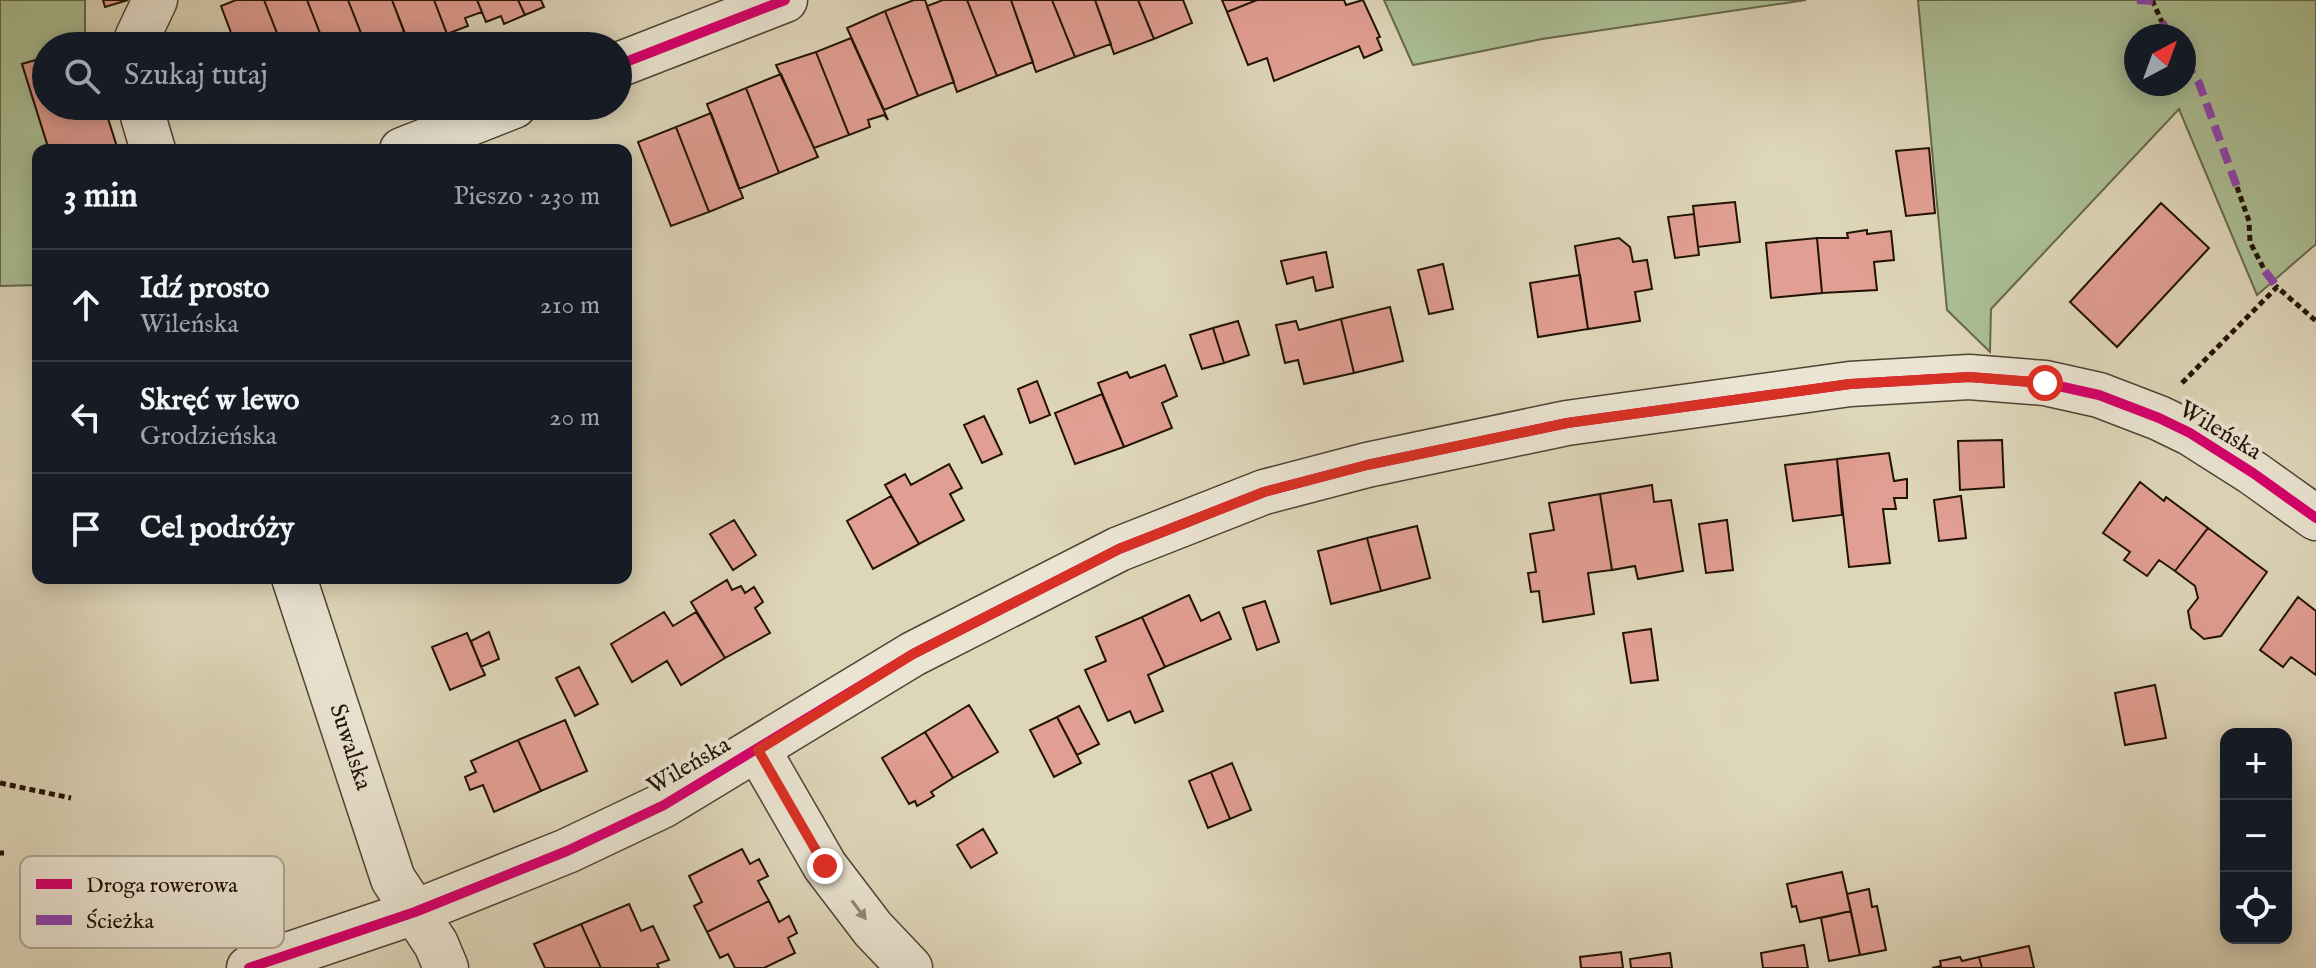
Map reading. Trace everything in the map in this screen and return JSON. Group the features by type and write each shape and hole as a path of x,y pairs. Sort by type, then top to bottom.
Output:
{"street":[{"path":"140,32 155,0"},
{"path":"632,60 785,0"},
{"path":"144,120 151,144"},
{"path":"417,144 478,120"},
{"name":"Wileńska","path":"249,968 415,912 567,851 650,812 758,750 913,654 1119,549 1264,492 1367,465 1567,423 1850,384 1954,377 2045,383 2099,395 2159,418 2190,433 2253,473 2316,518"},
{"name":"Suwalska","path":"296,584 393,879 436,944 446,968"},
{"path":"758,750 825,866 873,929 910,968"}],"path":[{"path":"2152,0 2162,22"},
{"path":"2237,187 2249,221 2250,242 2265,271"},
{"path":"2159,418 2167,398 2277,287 2316,321"},
{"path":"0,783 71,798"}],"green space":[{"path":"0,0 85,0 85,32 32,32 32,61 22,64 32,96 32,120 40,120 47,144 32,144 32,285 0,286"},
{"path":"1384,0 1806,0 1542,39 1413,65"},
{"path":"1918,0 2316,0 2316,244 2257,295 2179,109 1991,309 1990,352 1947,310"}],"building":[{"path":"103,0 128,0 105,7"},
{"path":"236,0 264,0 277,32 231,32 221,6"},
{"path":"264,0 307,0 320,32 277,32"},
{"path":"307,0 348,0 361,32 320,32"},
{"path":"348,0 392,0 404,32 361,32"},
{"path":"392,0 434,0 446,32 404,32"},
{"path":"434,0 477,0 482,12 465,18 468,26 446,32"},
{"path":"477,0 518,0 525,15 504,24 501,16 486,22"},
{"path":"518,0 541,0 544,7 525,15"},
{"path":"914,0 925,0 954,82 918,96 885,11"},
{"path":"943,0 967,0 997,76 957,92 927,6"},
{"path":"967,0 1011,0 1033,62 997,76"},
{"path":"1011,0 1052,0 1075,57 1036,72"},
{"path":"1052,0 1095,0 1111,44 1075,57"},
{"path":"1095,0 1138,0 1154,39 1114,54"},
{"path":"1138,0 1183,0 1192,23 1154,39"},
{"path":"1222,0 1257,0 1227,12"},
{"path":"1257,0 1344,0 1346,5 1363,0 1380,37 1377,38 1382,50 1364,58 1359,46 1274,81 1267,58 1248,65 1227,12"},
{"path":"885,11 918,96 884,110 847,28"},
{"path":"851,38 888,120 884,115 868,120 870,127 849,135 816,52"},
{"path":"816,52 849,135 814,148 776,65"},
{"path":"32,61 32,96 22,64"},
{"path":"781,74 818,157 779,173 746,88"},
{"path":"746,88 779,173 739,189 707,104"},
{"path":"711,113 743,198 709,212 676,127"},
{"path":"40,120 108,120 116,144 47,144"},
{"path":"676,127 709,212 671,226 638,142"},
{"path":"1929,148 1935,213 1906,216 1896,151"},
{"path":"1735,202 1740,242 1698,247 1693,206"},
{"path":"2161,203 2209,248 2117,347 2070,302"},
{"path":"1694,214 1699,255 1675,258 1668,217"},
{"path":"1867,230 1867,234 1891,231 1894,260 1874,262 1877,290 1822,293 1817,238 1848,238 1847,233"},
{"path":"1619,238 1630,247 1633,262 1647,260 1652,289 1635,292 1640,321 1588,329 1575,246"},
{"path":"1817,238 1822,293 1771,298 1766,243"},
{"path":"1326,252 1333,287 1316,291 1313,277 1287,284 1281,261"},
{"path":"1443,264 1453,309 1429,314 1418,270"},
{"path":"1580,275 1588,329 1538,337 1530,283"},
{"path":"1390,307 1403,361 1354,373 1341,319"},
{"path":"1341,319 1354,373 1304,384 1298,360 1285,363 1276,325 1296,321 1299,330"},
{"path":"1238,321 1249,355 1224,363 1213,328"},
{"path":"1213,328 1224,363 1202,369 1190,335"},
{"path":"1165,365 1177,396 1162,403 1172,428 1124,447 1098,383 1127,372 1130,378"},
{"path":"1037,381 1050,415 1030,423 1018,389"},
{"path":"1102,394 1124,447 1075,464 1055,413"},
{"path":"984,416 1002,454 982,463 964,425"},
{"path":"2002,440 2004,487 1960,490 1958,441"},
{"path":"1889,453 1894,481 1907,479 1907,498 1894,498 1896,509 1883,509 1890,563 1849,567 1837,459"},
{"path":"1837,459 1842,515 1793,521 1785,465"},
{"path":"949,464 962,488 950,494 964,520 919,544 885,485 905,474 911,485"},
{"path":"2140,482 2208,528 2175,571 2159,560 2147,576 2124,560 2130,552 2103,533"},
{"path":"1652,485 1654,502 1671,500 1683,571 1638,579 1635,566 1612,570 1600,494"},
{"path":"1600,494 1612,570 1588,573 1594,614 1543,622 1539,591 1531,592 1528,573 1536,572 1530,534 1554,530 1549,503"},
{"path":"891,496 919,544 873,569 847,521"},
{"path":"1961,496 1966,538 1939,541 1934,500"},
{"path":"734,520 756,555 733,570 710,534"},
{"path":"1727,520 1733,570 1706,573 1699,524"},
{"path":"1417,526 1430,578 1381,591 1367,538"},
{"path":"2208,528 2267,572 2221,636 2204,639 2191,628 2188,611 2198,598 2195,586 2175,571"},
{"path":"1367,538 1381,591 1331,604 1318,551"},
{"path":"727,580 732,590 741,586 745,593 754,587 763,602 755,608 770,633 725,658 691,602"},
{"path":"1189,595 1201,621 1219,612 1231,639 1165,667 1142,617"},
{"path":"2298,597 2316,611 2316,675 2291,657 2283,667 2260,650"},
{"path":"1265,601 1279,642 1257,650 1243,608"},
{"path":"664,612 673,626 696,612 725,658 681,685 667,661 632,682 611,644"},
{"path":"1142,617 1165,667 1148,675 1163,711 1135,723 1130,711 1108,721 1085,670 1106,661 1096,637"},
{"path":"1651,629 1658,680 1631,683 1623,633"},
{"path":"489,632 499,659 481,667 471,641"},
{"path":"467,633 485,675 450,690 432,647"},
{"path":"579,667 598,704 575,716 556,678"},
{"path":"2155,685 2166,738 2125,745 2115,693"},
{"path":"969,705 998,752 953,778 925,732"},
{"path":"1079,706 1099,744 1077,755 1057,717"},
{"path":"1057,717 1081,763 1054,777 1030,730"},
{"path":"565,720 587,771 541,791 518,740"},
{"path":"925,732 953,778 931,792 934,796 917,806 915,801 909,804 882,758"},
{"path":"518,740 541,791 494,812 483,785 470,790 465,777 476,772 471,761"},
{"path":"1232,763 1251,810 1230,819 1211,772"},
{"path":"1211,772 1230,819 1208,828 1189,781"},
{"path":"983,829 997,853 971,868 957,845"},
{"path":"742,849 750,864 759,859 768,876 758,881 769,901 707,932 694,906 702,902 689,876"},
{"path":"1842,872 1851,911 1800,922 1796,906 1792,907 1787,884"},
{"path":"1869,889 1872,907 1877,906 1886,950 1860,955 1847,894"},
{"path":"769,901 779,922 789,916 797,933 788,938 795,953 764,968 735,968 728,954 720,958 707,932"},
{"path":"629,904 641,931 653,926 669,960 657,964 659,968 601,968 581,924"},
{"path":"1851,911 1860,955 1829,961 1821,918"},
{"path":"581,924 601,968 545,968 534,944"},
{"path":"1804,945 1808,968 1763,968 1761,953"},
{"path":"2029,946 2034,968 1982,968 1979,957"},
{"path":"1621,952 1623,968 1581,968 1580,957"},
{"path":"1670,953 1672,968 1631,968 1630,959"},
{"path":"1960,957 1962,961 1979,957 1982,968 1932,968 1941,966 1940,961"}],"marked path":[{"path":"2137,0 2153,1"},
{"path":"2196,79 2237,187"},
{"path":"2265,271 2277,287"}],"cycle path":[{"path":"632,60 785,0"},
{"path":"249,968 415,912 567,851 664,805 913,654 1119,549 1264,492 1367,465 1567,423 1850,384 1969,377 2045,383 2099,395 2159,418 2190,433 2253,473 2316,518"}],"route":[{"path":"825,866 758,750 913,654 1119,549 1264,492 1367,465 1567,423 1850,384 1969,377 2045,383"}]}
